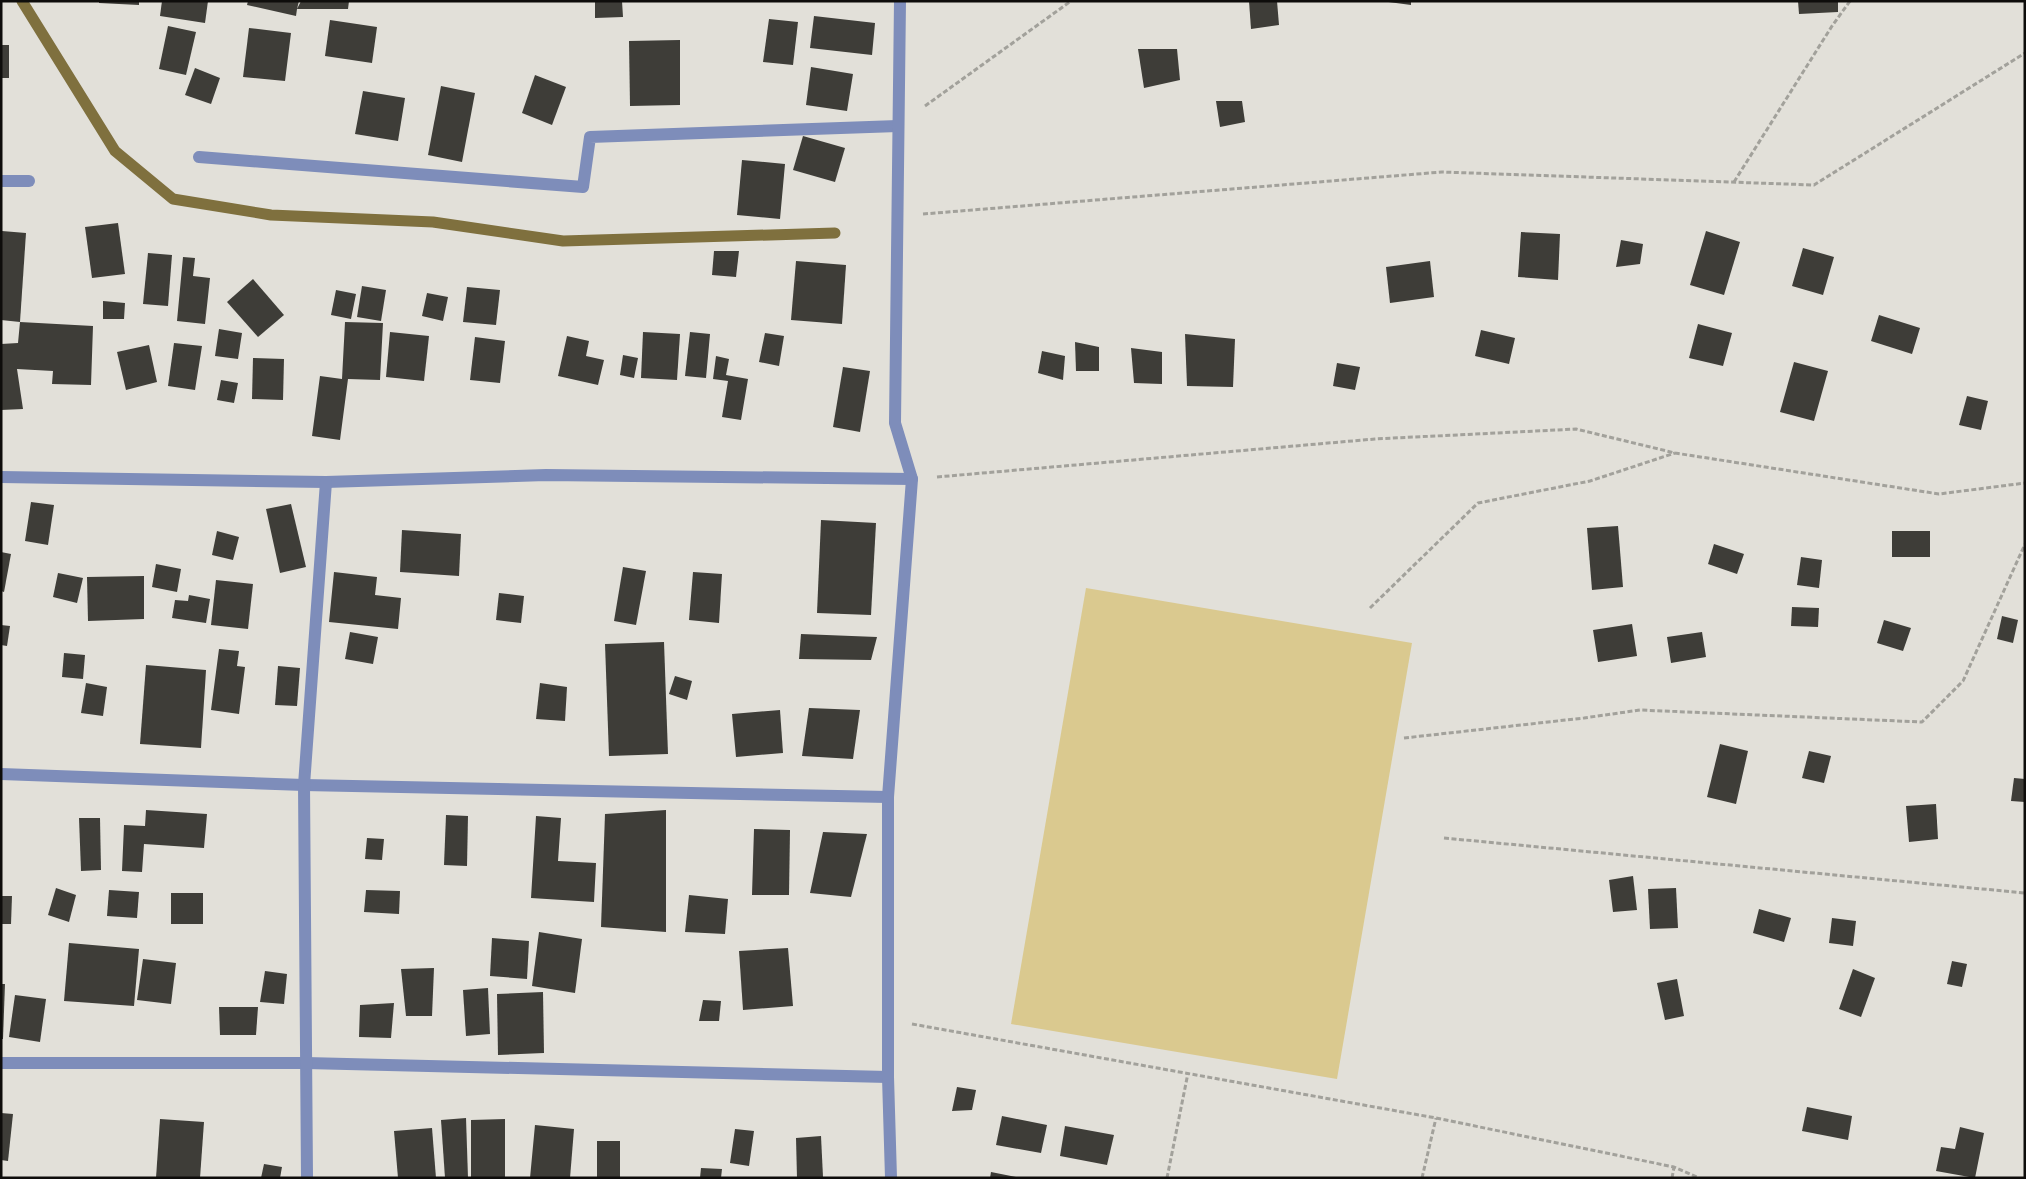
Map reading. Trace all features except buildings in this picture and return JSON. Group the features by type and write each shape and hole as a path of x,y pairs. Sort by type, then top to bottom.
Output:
{"street":[{"path":"890,1178 888,797 912,479 895,423 900,1"},
{"path":"199,157 583,186 590,137 898,126"},
{"path":"1,182 29,181"},
{"path":"1,478 326,482 546,475 912,479"},
{"path":"307,1178 304,785 326,482"},
{"path":"1,774 304,785 888,797"},
{"path":"1,1063 306,1063 888,1077"}],"path":[{"path":"898,126 1071,1"},
{"path":"1734,182 1832,26 1850,1"},
{"path":"898,216 1442,172 1814,185 2025,53"},
{"path":"912,479 1375,439 1576,429 1675,453 1939,494 2025,483"},
{"path":"1370,608 1478,503 1590,481 1675,453"},
{"path":"1404,738 1640,710 1922,722 1963,681 2025,544"},
{"path":"1444,838 2025,893"},
{"path":"888,1020 1436,1118 1674,1167 1699,1178"},
{"path":"1167,1178 1188,1074"},
{"path":"1422,1178 1436,1118"},
{"path":"1672,1178 1674,1167"}],"shaded area":[{"path":"1086,588 1412,643 1337,1079 1011,1024"}],"waterway":[{"path":"22,1 115,151 173,199 271,215 433,222 563,241 835,233"}]}
